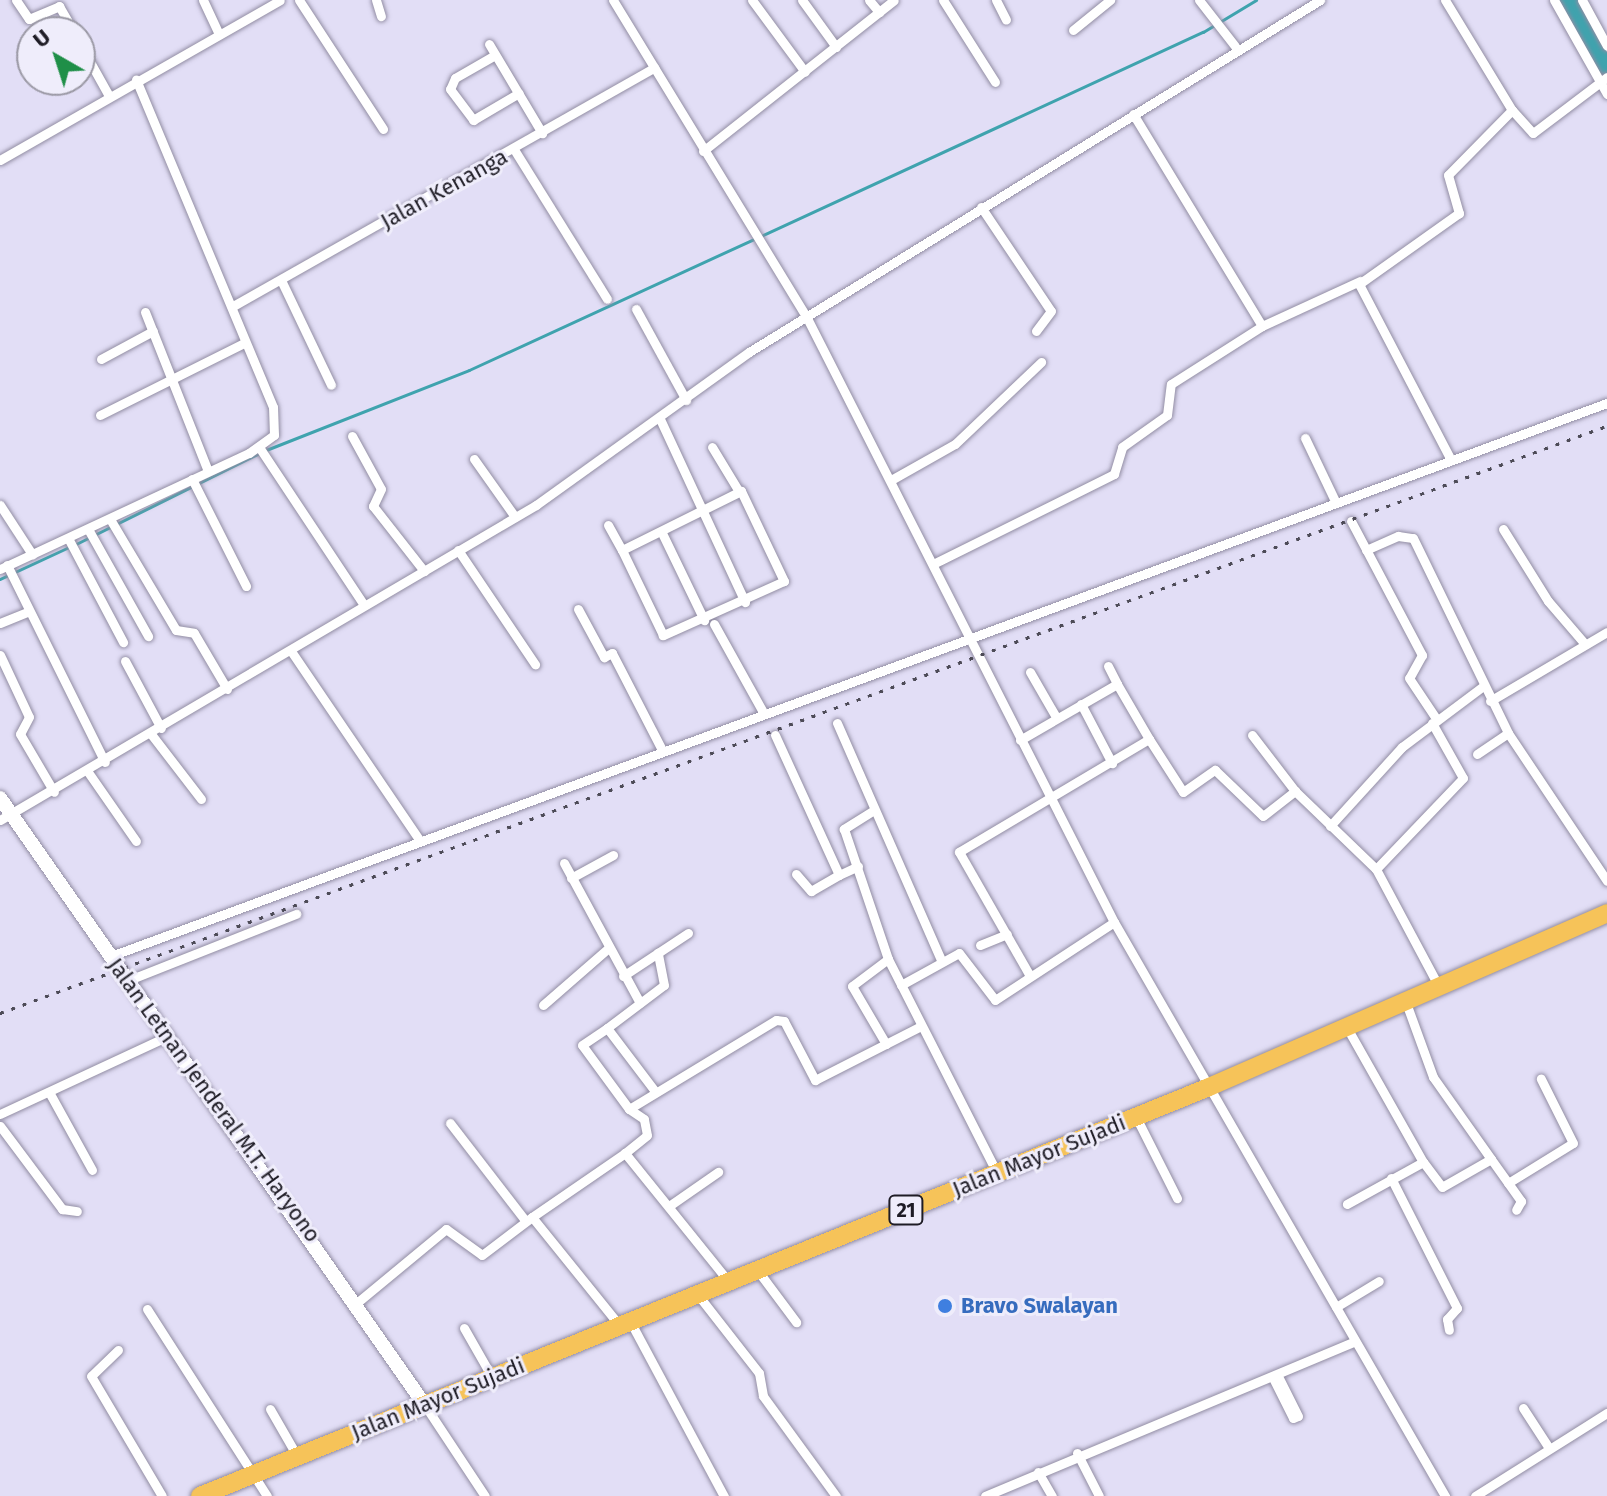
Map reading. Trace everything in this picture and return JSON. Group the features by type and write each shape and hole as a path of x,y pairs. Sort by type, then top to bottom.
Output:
{"highway":[{"name":"Jalan Mayor Sujadi","path":"200,1496 1207,1088 1607,913"}],"main road":[{"name":"Jalan Letnan Jenderal M.T. Haryono","path":"0,798 6,817 129,980 359,1301 424,1404"}],"street":[{"path":"16,0 29,19 61,3"},
{"path":"203,0 219,34"},
{"path":"0,146 3,158 108,94 280,0"},
{"path":"299,0 383,129"},
{"path":"376,0 381,16"},
{"path":"613,0 755,238 806,316 975,637 1020,740 1114,922 1445,1496"},
{"path":"752,0 805,72"},
{"path":"802,0 836,47"},
{"path":"869,0 879,12"},
{"path":"703,151 894,0"},
{"path":"943,0 995,82"},
{"path":"996,0 1006,20"},
{"path":"1073,30 1110,0"},
{"path":"1199,0 1235,46"},
{"path":"6,817 105,762 515,517 806,316 1133,114 1235,46 1320,0"},
{"path":"1445,0 1512,110 1533,133 1604,80"},
{"path":"1554,0 1604,80 1607,94"},
{"path":"1582,0 1607,46"},
{"path":"489,44 542,133"},
{"path":"495,55 455,78 450,89 473,120 519,93"},
{"name":"Jalan Kenanga","path":"233,306 515,151 654,68"},
{"path":"96,73 108,94"},
{"path":"105,762 7,570 32,554 114,525 192,479 261,451 276,424 233,306 136,79"},
{"path":"935,563 1114,474 1122,447 1167,415 1171,384 1262,326 1360,281 1459,213 1448,175 1512,110"},
{"path":"1133,114 1262,326"},
{"path":"515,151 607,299"},
{"path":"981,207 1051,311 1036,331"},
{"path":"281,280 331,385"},
{"path":"1360,281 1451,460"},
{"path":"636,309 686,400"},
{"path":"145,312 208,471"},
{"path":"101,359 153,331"},
{"path":"100,415 244,343"},
{"path":"891,480 955,444 1041,362"},
{"path":"111,956 661,748 764,714 1607,403"},
{"path":"660,419 745,602"},
{"path":"352,436 381,489 373,506 424,571"},
{"path":"1305,438 1336,503"},
{"path":"608,525 663,635 709,622 785,579 712,447"},
{"path":"261,451 364,605"},
{"path":"474,459 515,517"},
{"path":"192,479 246,586"},
{"path":"622,550 662,533 738,490"},
{"path":"0,505 32,554"},
{"path":"1351,521 1422,655 1409,678 1463,778 1376,869"},
{"path":"114,525 176,630 194,633 227,689"},
{"path":"1503,529 1544,597 1585,644"},
{"path":"89,532 148,636"},
{"path":"662,533 709,622 764,714"},
{"path":"1366,550 1398,536 1413,538 1482,687 1508,733 1607,881"},
{"path":"69,540 123,642"},
{"path":"458,550 535,664"},
{"path":"578,609 604,657 622,648"},
{"path":"0,623 29,611"},
{"path":"1490,701 1607,632"},
{"path":"291,651 419,839"},
{"path":"612,653 661,748"},
{"path":"0,655 29,717 20,734 54,792"},
{"path":"125,661 161,728"},
{"path":"1108,666 1183,792 1215,770 1263,816 1295,791"},
{"path":"1030,672 1056,717"},
{"path":"1020,740 1117,684"},
{"path":"1330,826 1434,721 1482,687"},
{"path":"1081,704 1112,763"},
{"path":"837,723 941,960"},
{"path":"1477,754 1508,733"},
{"path":"151,734 201,799"},
{"path":"775,735 839,875"},
{"path":"1252,735 1295,791 1376,869 1438,985"},
{"path":"1029,974 959,852 1052,803 1149,739"},
{"path":"88,772 136,841"},
{"path":"874,810 844,824 888,959 997,1173"},
{"path":"571,878 613,855"},
{"path":"564,863 606,950 640,1003"},
{"path":"796,874 811,891 858,866"},
{"path":"129,980 296,914"},
{"path":"901,985 941,960 964,955 995,1000 1029,974 1114,922"},
{"path":"623,976 688,933"},
{"path":"980,945 1007,934"},
{"path":"543,1005 606,950"},
{"path":"359,1301 446,1229 482,1255 647,1135 644,1119 629,1109 583,1050 664,985 658,953"},
{"path":"886,1044 852,986 888,959"},
{"path":"1405,1000 1433,1077 1521,1201 1516,1210"},
{"path":"629,1109 654,1090 776,1020 784,1021 815,1080 921,1026"},
{"path":"1346,1026 1423,1162 1444,1187 1491,1159"},
{"path":"607,1028 654,1090"},
{"path":"0,1114 168,1036"},
{"path":"1508,1183 1573,1143 1541,1079"},
{"path":"49,1092 92,1170"},
{"path":"1136,1117 1177,1198"},
{"path":"450,1123 529,1219 625,1323 724,1496"},
{"path":"0,1126 62,1209 77,1211"},
{"path":"625,1153 730,1283"},
{"path":"1347,1204 1423,1162"},
{"path":"669,1206 718,1172"},
{"path":"1391,1178 1457,1308 1449,1330"},
{"path":"758,1271 796,1322"},
{"path":"1336,1307 1379,1281"},
{"path":"698,1295 759,1373 763,1396 836,1496"},
{"path":"147,1309 267,1496"},
{"path":"464,1328 492,1377"},
{"path":"985,1496 1077,1453 1276,1379 1355,1341"},
{"path":"118,1350 91,1376 162,1496"},
{"path":"424,1404 485,1496"},
{"path":"1523,1408 1549,1448"},
{"path":"270,1409 297,1456"},
{"path":"1475,1496 1607,1413"},
{"path":"1077,1453 1099,1496"},
{"path":"1038,1472 1052,1496"}],"waterway":[{"path":"761,236 1203,32 1256,0"},
{"path":"1568,0 1607,71"},
{"path":"266,450 469,370 754,239"},
{"path":"76,544 259,453"},
{"path":"0,579 69,547"}],"railway":[{"path":"0,1013 1607,426"}],"place":[{"name":"Bravo Swalayan","path":"945,1306"}]}
